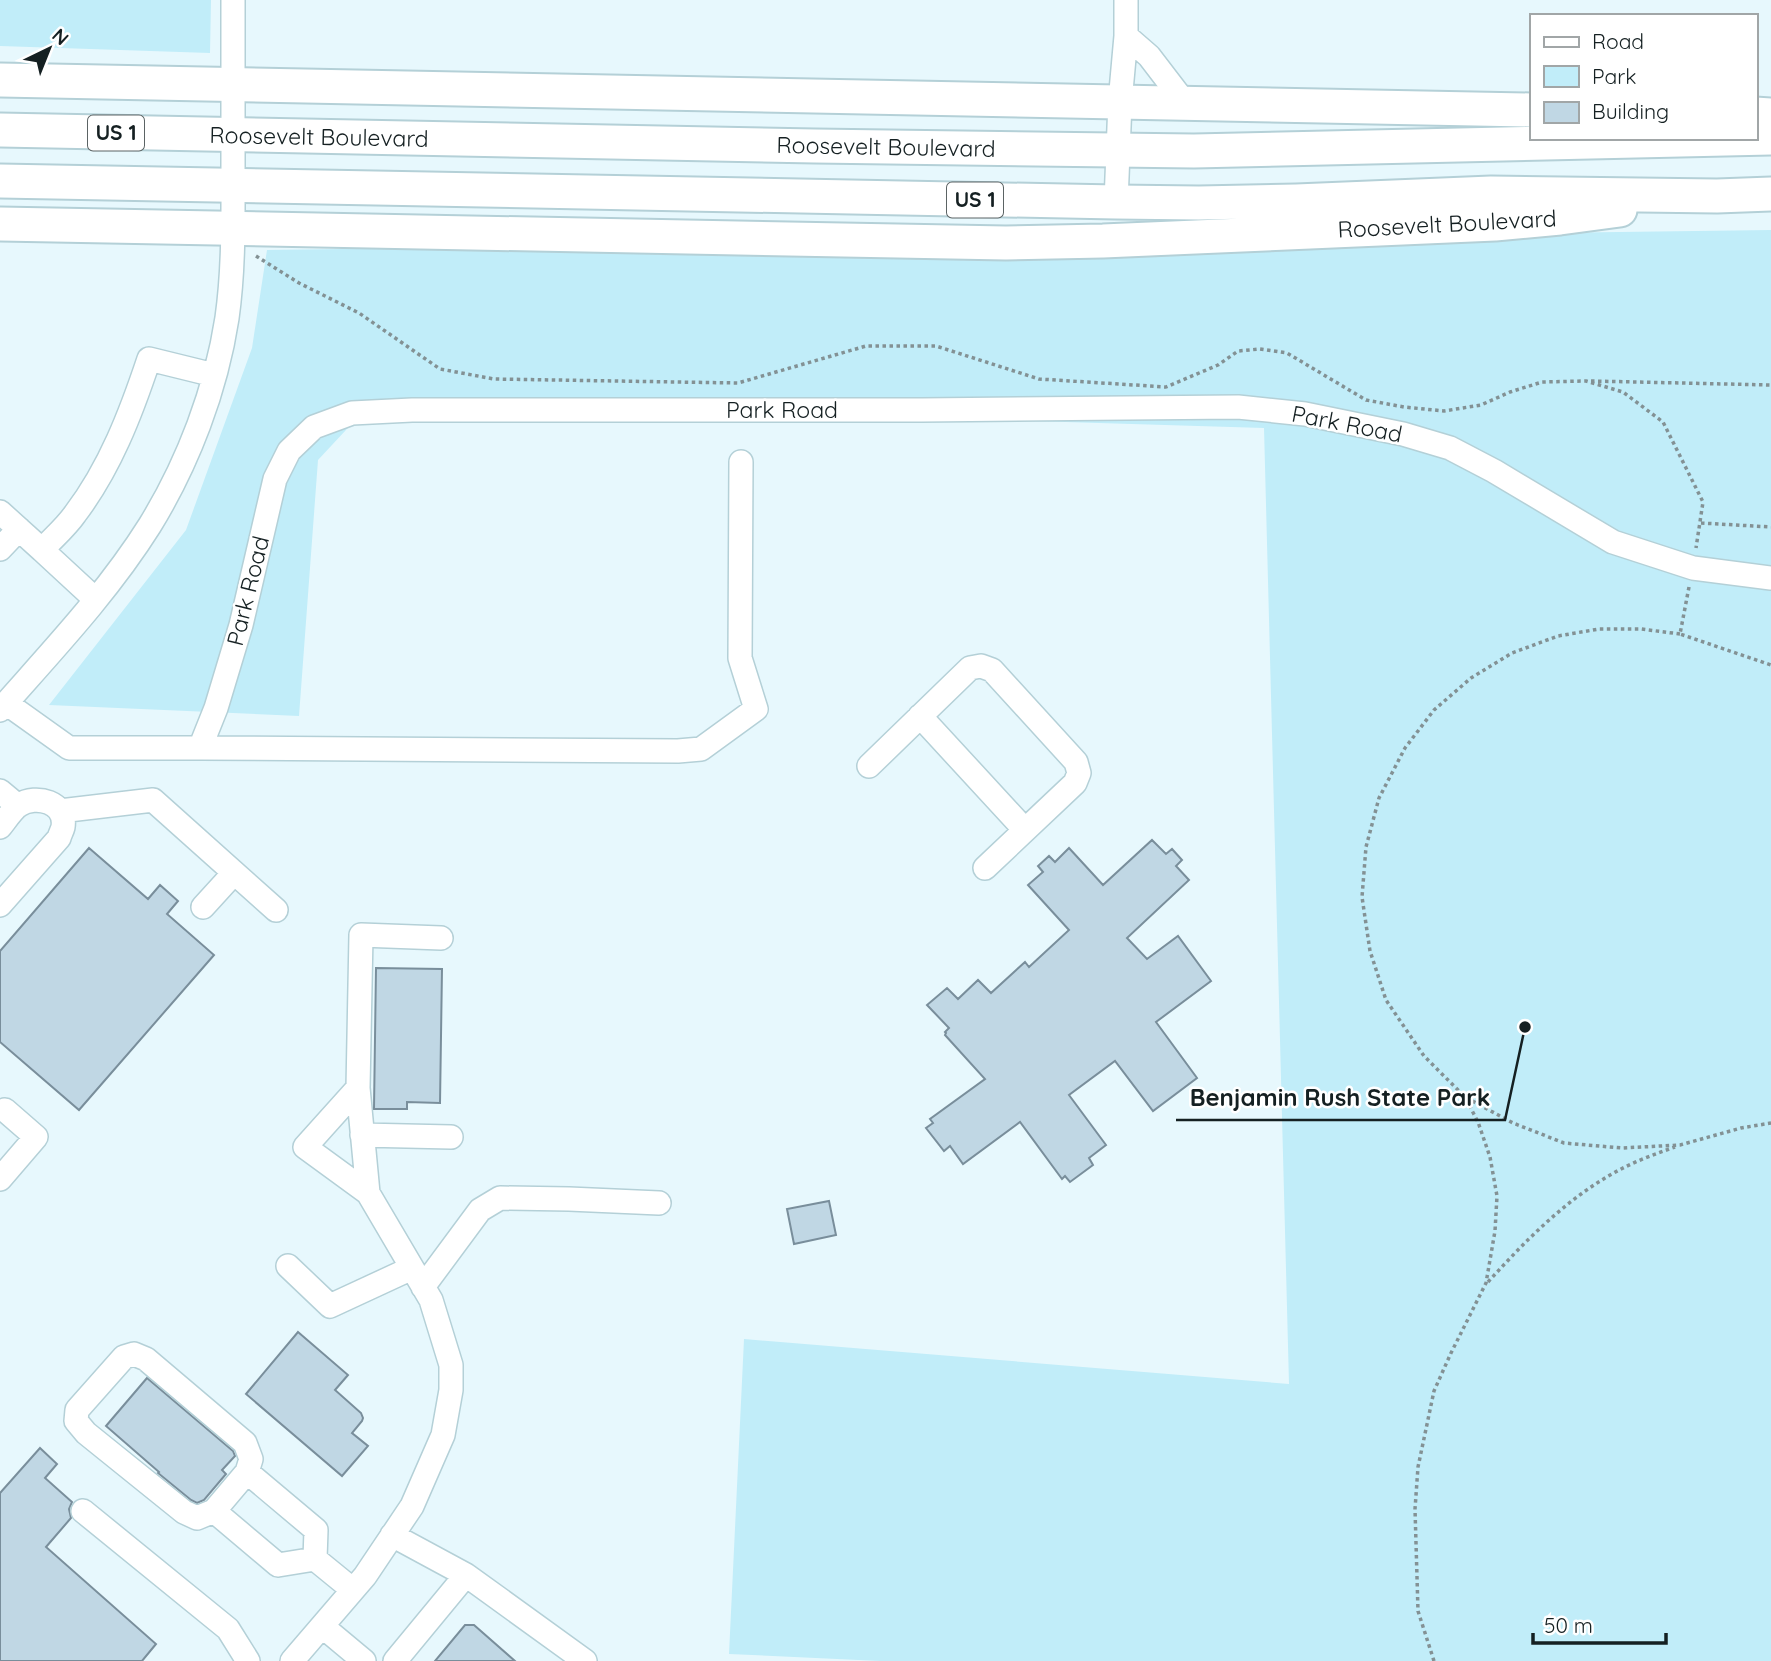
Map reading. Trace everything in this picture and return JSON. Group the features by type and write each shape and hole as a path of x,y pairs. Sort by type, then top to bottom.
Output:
{"highway":[{"name":"US 1","path":"0,80 1530,110"},
{"name":"Roosevelt Boulevard","path":"0,131 1118,150 1290,150 1691,140"},
{"name":"Roosevelt Boulevard","path":"0,181 1116,202 1296,201 1491,193 1717,196 1771,194"},
{"name":"Roosevelt Boulevard","path":"0,225 1006,243 1495,224 1560,218 1717,196"}],"street":[{"path":"233,0 233,262 228,310 214,375 193,438 167,496 134,549 96,599 3,706 69,748 664,751 701,748 756,709 740,658 741,462"},
{"path":"1116,202 1126,0"},
{"path":"1126,36 1149,56 1185,103"},
{"path":"42,550 75,515 103,469 129,417 149,359 214,375"},
{"name":"Park Road","path":"200,748 216,708 242,625 275,479 289,451 314,427 352,413 412,410 1238,407 1292,413 1404,434 1450,449 1494,471 1613,542 1693,568 1771,578"},
{"path":"0,512 96,599"},
{"path":"0,549 19,529"},
{"path":"869,766 970,668 981,666 992,670 1076,762 1079,773 1075,783 985,868"},
{"path":"920,716 1025,830"},
{"path":"0,791 18,806"},
{"path":"0,827 18,806 34,800 48,801 60,811 64,826 59,838 0,905"},
{"path":"60,811 153,800 275,911"},
{"path":"203,907 234,873"},
{"path":"368,1193 358,1088 361,935 441,938"},
{"path":"292,1661 365,1576 412,1506 443,1435 451,1390 451,1365 422,1285 368,1193 305,1147 358,1088"},
{"path":"0,1179 37,1136 2,1110"},
{"path":"362,1135 451,1136"},
{"path":"288,1266 330,1306 422,1285 480,1210 500,1198 659,1203"},
{"path":"134,1354 146,1359 245,1443 251,1458 247,1472 214,1511 197,1518 184,1512 86,1433 76,1421 77,1410 124,1357 134,1354"},
{"path":"247,1472 316,1530 315,1559"},
{"path":"83,1511 228,1629 248,1661"},
{"path":"214,1511 278,1565 315,1559 353,1590"},
{"path":"392,1535 466,1575 585,1661"},
{"path":"394,1661 466,1575"},
{"path":"322,1626 364,1661"}],"path":[{"path":"254,255 299,283 359,313 440,369 494,379 738,383 866,346 936,346 1039,379 1166,387 1218,365 1238,351 1260,349 1287,353 1366,400 1444,411 1481,405 1542,382 1771,385"},
{"path":"1586,381 1623,392 1662,422 1703,502 1695,558"},
{"path":"1701,523 1771,527"},
{"path":"1680,634 1689,586"},
{"path":"1680,1145 1622,1148 1564,1143 1513,1123 1465,1097 1424,1056 1386,1000 1370,951 1362,897 1366,847 1379,798 1405,748 1434,710 1471,678 1512,653 1558,636 1599,629 1641,629 1680,634 1771,665"},
{"path":"1434,1661 1418,1611 1415,1509 1418,1467 1434,1391 1486,1283 1496,1231 1497,1196 1490,1157 1478,1122 1465,1097"},
{"path":"1486,1283 1525,1241 1573,1199 1624,1167 1680,1145 1741,1128 1771,1124"}],"green space":[{"path":"0,0 211,0 210,53 0,46"},
{"path":"1771,230 1771,1661 880,1661 729,1654 744,1339 1289,1384 1264,428 373,401 318,460 299,716 49,705 186,530 252,348 267,250"}],"building":[{"path":"1152,840 1166,854 1172,849 1182,860 1176,866 1189,880 1127,938 1147,959 1178,936 1211,981 1156,1022 1197,1078 1153,1111 1115,1061 1069,1095 1106,1145 1089,1158 1093,1165 1070,1182 1065,1176 1062,1179 1020,1122 963,1164 950,1146 944,1151 926,1128 933,1123 930,1119 985,1079 945,1035 949,1028 927,1005 947,988 958,999 978,980 991,993 1025,962 1029,967 1069,930 1028,885 1043,872 1038,866 1049,856 1055,862 1069,848 1103,885"},
{"path":"89,848 148,899 160,885 178,901 167,914 214,955 79,1110 0,1042 0,951"},
{"path":"376,968 442,969 440,1103 407,1102 407,1109 374,1109"},
{"path":"829,1201 836,1235 794,1244 787,1209"},
{"path":"298,1332 348,1375 335,1390 361,1413 363,1418 352,1433 368,1446 342,1476 246,1394"},
{"path":"147,1378 233,1451 235,1456 222,1470 226,1474 204,1500 197,1503 191,1500 106,1426"},
{"path":"40,1448 57,1464 45,1478 72,1502 69,1509 71,1518 46,1547 156,1644 142,1661 0,1661 0,1493"},
{"path":"465,1625 474,1625 515,1661 435,1661"}],"place":[{"name":"Benjamin Rush State Park","path":"1525,1027"}]}
